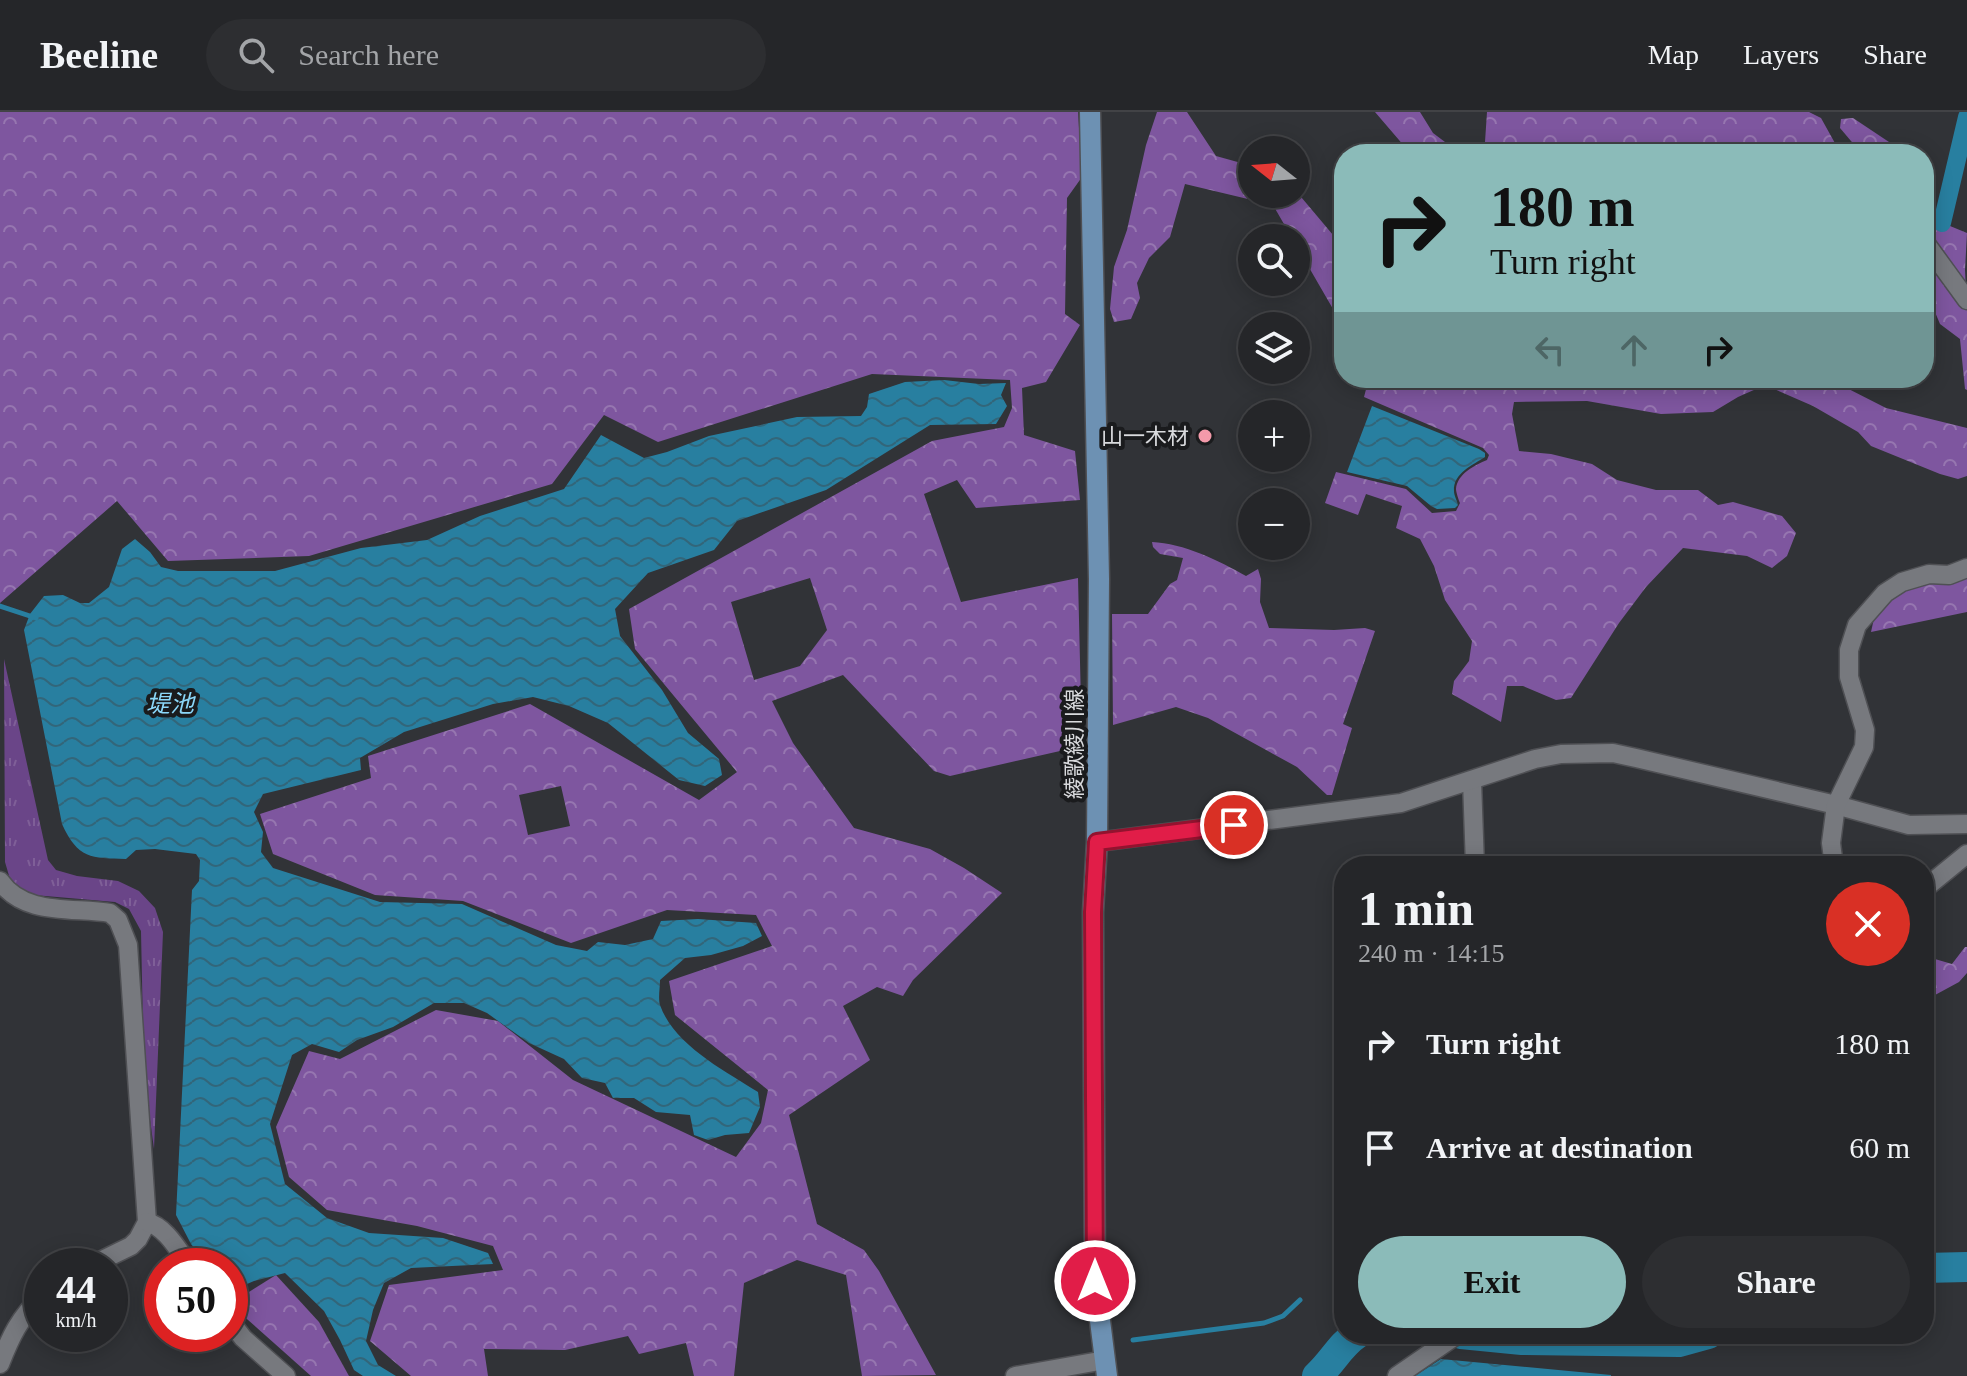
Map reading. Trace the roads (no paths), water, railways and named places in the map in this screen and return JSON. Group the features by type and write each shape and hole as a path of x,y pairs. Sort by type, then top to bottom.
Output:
{"main road":[{"name":"綾歌綾川線","path":"1090,112 1099,579 1097,842 1093,912 1095,1281 1106,1368"}],"street":[{"path":"1934,255 1967,300"},
{"path":"1833,856 1831,843 1836,805 1864,747 1865,730 1849,677 1849,650 1857,625 1885,593 1902,582 1929,574 1949,575 1967,568"},
{"path":"1097,842 1401,803 1535,759 1561,754 1613,753 1909,825 1967,824"},
{"path":"1472,781 1475,856"},
{"path":"1934,881 1967,854"},
{"path":"0,881 17,899 32,905 110,913 123,929 128,945 147,1222 138,1239 127,1248"},
{"path":"147,1222 156,1224 176,1248"},
{"path":"0,1364 13,1332 24,1315"},
{"path":"248,1342 286,1376"},
{"path":"1397,1376 1444,1344"},
{"path":"1015,1376 1106,1368"}],"water":[{"name":"堤池","path":"905,382 1006,383 1001,395 1007,406 996,424 930,425 826,490 737,521 714,550 648,573 615,609 620,636 662,690 688,733 719,759 722,775 705,786 679,780 608,723 569,706 533,697 493,704 404,732 360,758 361,770 263,794 254,812 263,832 261,852 273,868 380,902 462,904 556,945 587,951 598,942 625,945 653,939 661,921 698,919 756,923 762,936 743,946 685,958 660,980 660,1005 677,1033 702,1056 758,1092 760,1107 749,1133 708,1140 694,1135 690,1115 656,1112 634,1098 613,1098 605,1083 582,1078 564,1059 529,1043 487,1013 464,1003 434,1003 393,1027 357,1040 339,1052 312,1044 292,1055 270,1124 285,1184 327,1218 369,1233 443,1238 488,1253 493,1264 411,1268 384,1283 373,1310 366,1341 378,1365 396,1376 363,1376 354,1370 324,1311 285,1273 248,1284 248,1248 194,1248 176,1215 192,890 199,881 200,860 196,854 155,849 136,850 126,859 95,857 80,850 68,836 62,824 24,630 30,614 44,596 63,595 80,603 89,603 109,587 122,549 135,539 161,567 178,571 275,571 361,548 427,540 480,516 564,489 601,435 644,458 709,436 797,417 861,416 867,407 869,394"},
{"path":"1372,406 1485,453 1485,457 1457,479 1454,491 1458,505 1455,508 1437,509 1407,486 1347,472"},
{"path":"1441,1359 1611,1375 1611,1376 1415,1376"}],"waterway":[{"path":"1942,223 1967,117"},
{"path":"0,606 36,618"},
{"path":"1934,1268 1967,1267"},
{"path":"1133,1340 1264,1323 1283,1316 1300,1300"},
{"path":"1317,1376 1345,1344"}],"place":[{"name":"山一木材","path":"1205,436"}]}
